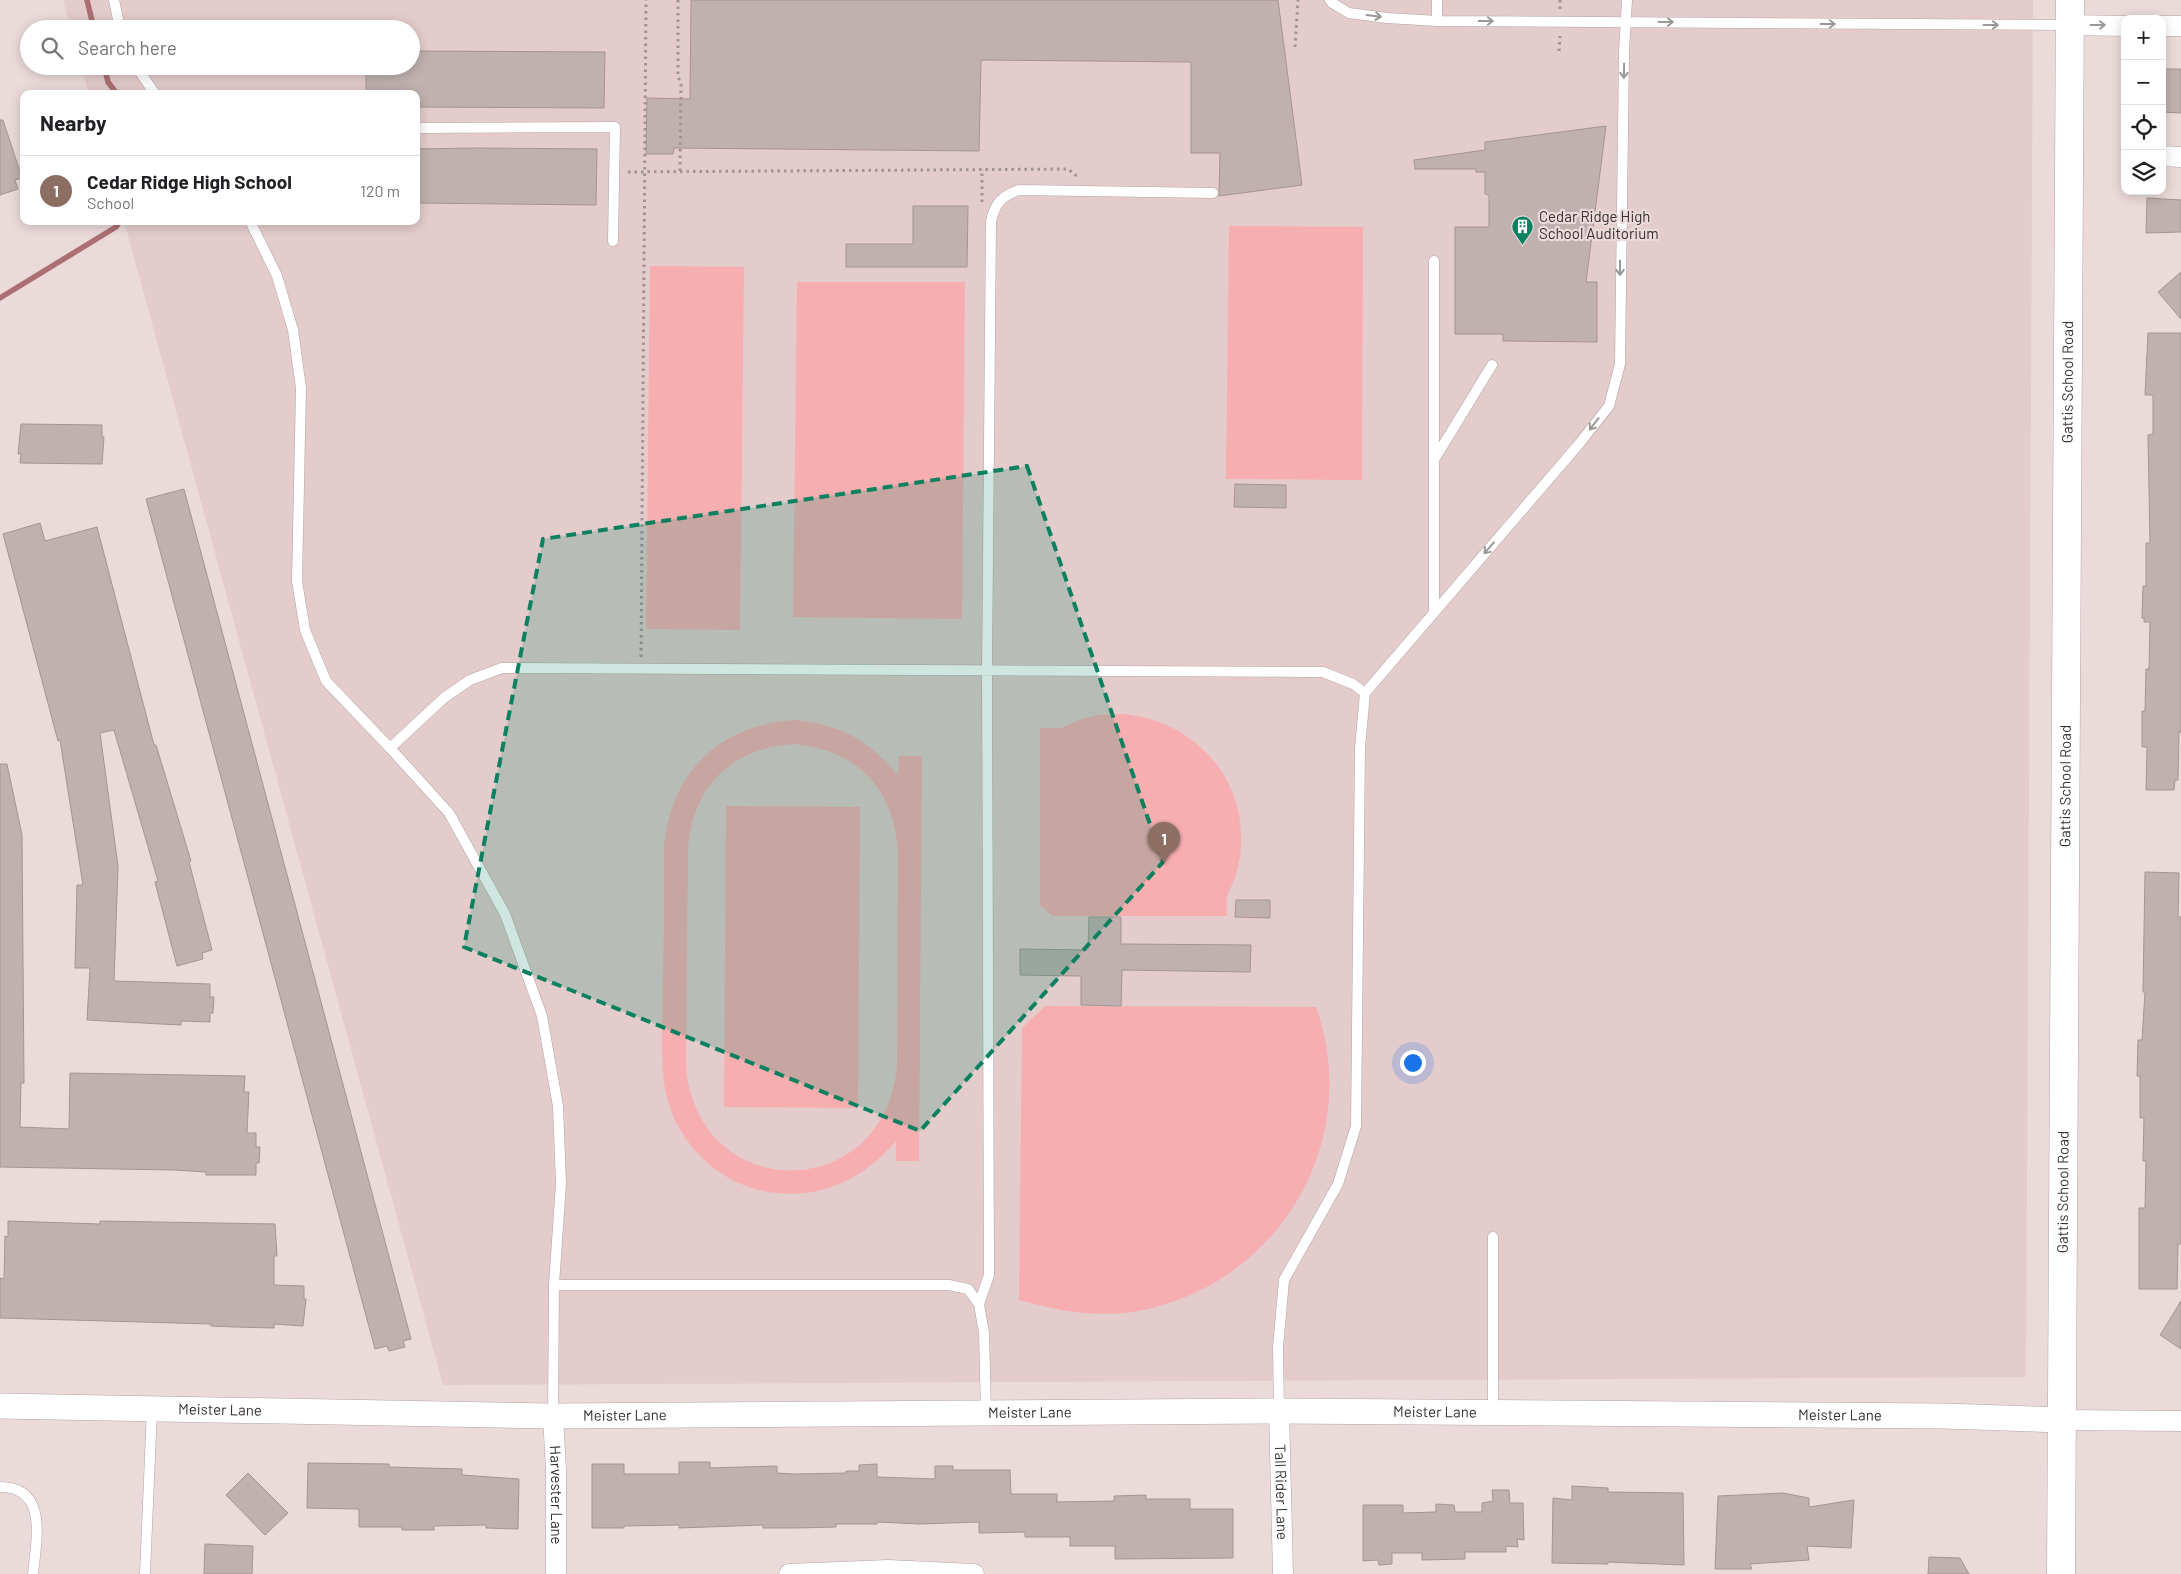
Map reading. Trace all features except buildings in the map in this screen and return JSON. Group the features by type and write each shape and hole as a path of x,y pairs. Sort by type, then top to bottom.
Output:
{"main road":[{"name":"Gattis School Road","path":"2060,1574 2070,13"}],"street":[{"path":"2070,13 2121,25"},
{"path":"2166,26 2181,26"},
{"path":"2166,156 2181,156"},
{"name":"Meister Lane","path":"0,1406 553,1416 1279,1411 1944,1416 2061,1420"},
{"name":"Tall Rider Lane","path":"1279,1411 1283,1574"},
{"name":"Harvester Lane","path":"553,1416 556,1470 556,1574"},
{"path":"2061,1420 2181,1421"},
{"path":"789,1574 888,1572 974,1574"}],"lane":[{"path":"114,0 118,20"},
{"path":"1330,0 1349,13 1387,18 1437,20 1626,22 2070,13"},
{"path":"1437,0 1437,20"},
{"path":"1279,1411 1278,1347 1284,1280 1338,1184 1356,1126 1360,748 1366,693 1609,406 1620,364 1627,0"},
{"path":"142,75 152,90"},
{"path":"420,128 615,127 614,241"},
{"path":"979,1304 989,1275 987,670 991,222 994,208 998,202 1006,194 1018,190 1213,193"},
{"path":"252,225 277,276 293,330 300,388 297,581 305,630 326,681 449,813 505,914 542,1016 558,1106 561,1183 554,1285 553,1416"},
{"path":"1434,261 1434,612"},
{"path":"1433,460 1492,365"},
{"path":"390,748 445,697 470,680 502,668 1323,672 1353,684 1366,693"},
{"path":"1493,1237 1493,1412"},
{"path":"554,1285 950,1285 968,1289 979,1304 984,1333 986,1413"},
{"path":"145,1574 152,1409"},
{"path":"0,1487 9,1487 26,1495 35,1508 37,1528 33,1574"}],"path":[{"path":"641,668 646,0"},
{"path":"678,0 678,76 681,85 680,172"},
{"path":"1296,47 1298,0"},
{"path":"1560,0 1560,11"},
{"path":"1559,51 1560,36"},
{"path":"614,172 1068,168 1091,190"},
{"path":"982,169 982,209"}],"highlighted area":[{"path":"1027,466 1163,862 920,1131 464,947 543,539"}],"shaded area":[{"path":"63,0 2033,0 2026,1377 443,1385 125,225 420,225 420,90 88,90 84,75 420,75 420,20 69,20"},
{"path":"1229,226 1363,227 1362,480 1226,479"},
{"path":"650,266 744,267 740,630 646,629"},
{"path":"797,282 965,282 962,619 793,617"},
{"path":"1121,714 1146,718 1168,726 1189,738 1207,754 1222,772 1233,793 1239,817 1241,842 1238,868 1227,897 1227,916 1052,916 1040,905 1040,728 1061,728 1081,719 1099,715"},
{"path":"795,720 812,722 840,730 853,736 876,752 898,775 899,756 922,756 919,1161 896,1161 896,1141 884,1154 857,1175 828,1188 795,1194 756,1189 736,1182 718,1171 701,1157 676,1123 668,1103 663,1070 664,848 668,821 688,775 703,757 743,731 768,724","holes":["794,744 836,754 854,764 868,776 880,791 889,809 895,829 898,851 897,1066 885,1112 860,1145 827,1164 790,1170 753,1163 721,1143 697,1110 686,1064 688,848 691,826 698,806 707,789 720,774 735,762 752,753 772,747"]},
{"path":"726,806 860,807 858,1108 724,1107"},
{"path":"1045,1006 1316,1007 1328,1058 1328,1108 1318,1156 1298,1200 1268,1239 1232,1272 1188,1296 1138,1311 1123,1313 1078,1312 1019,1300 1022,1028"}],"waterway":[{"path":"87,0 92,20"},
{"path":"106,75 108,82 114,90"},
{"path":"0,298 117,225"}],"place":[{"name":"Cedar Ridge High School Auditorium","path":"1523,245"},
{"name":"Cedar Ridge High School","path":"1164,863"}]}
